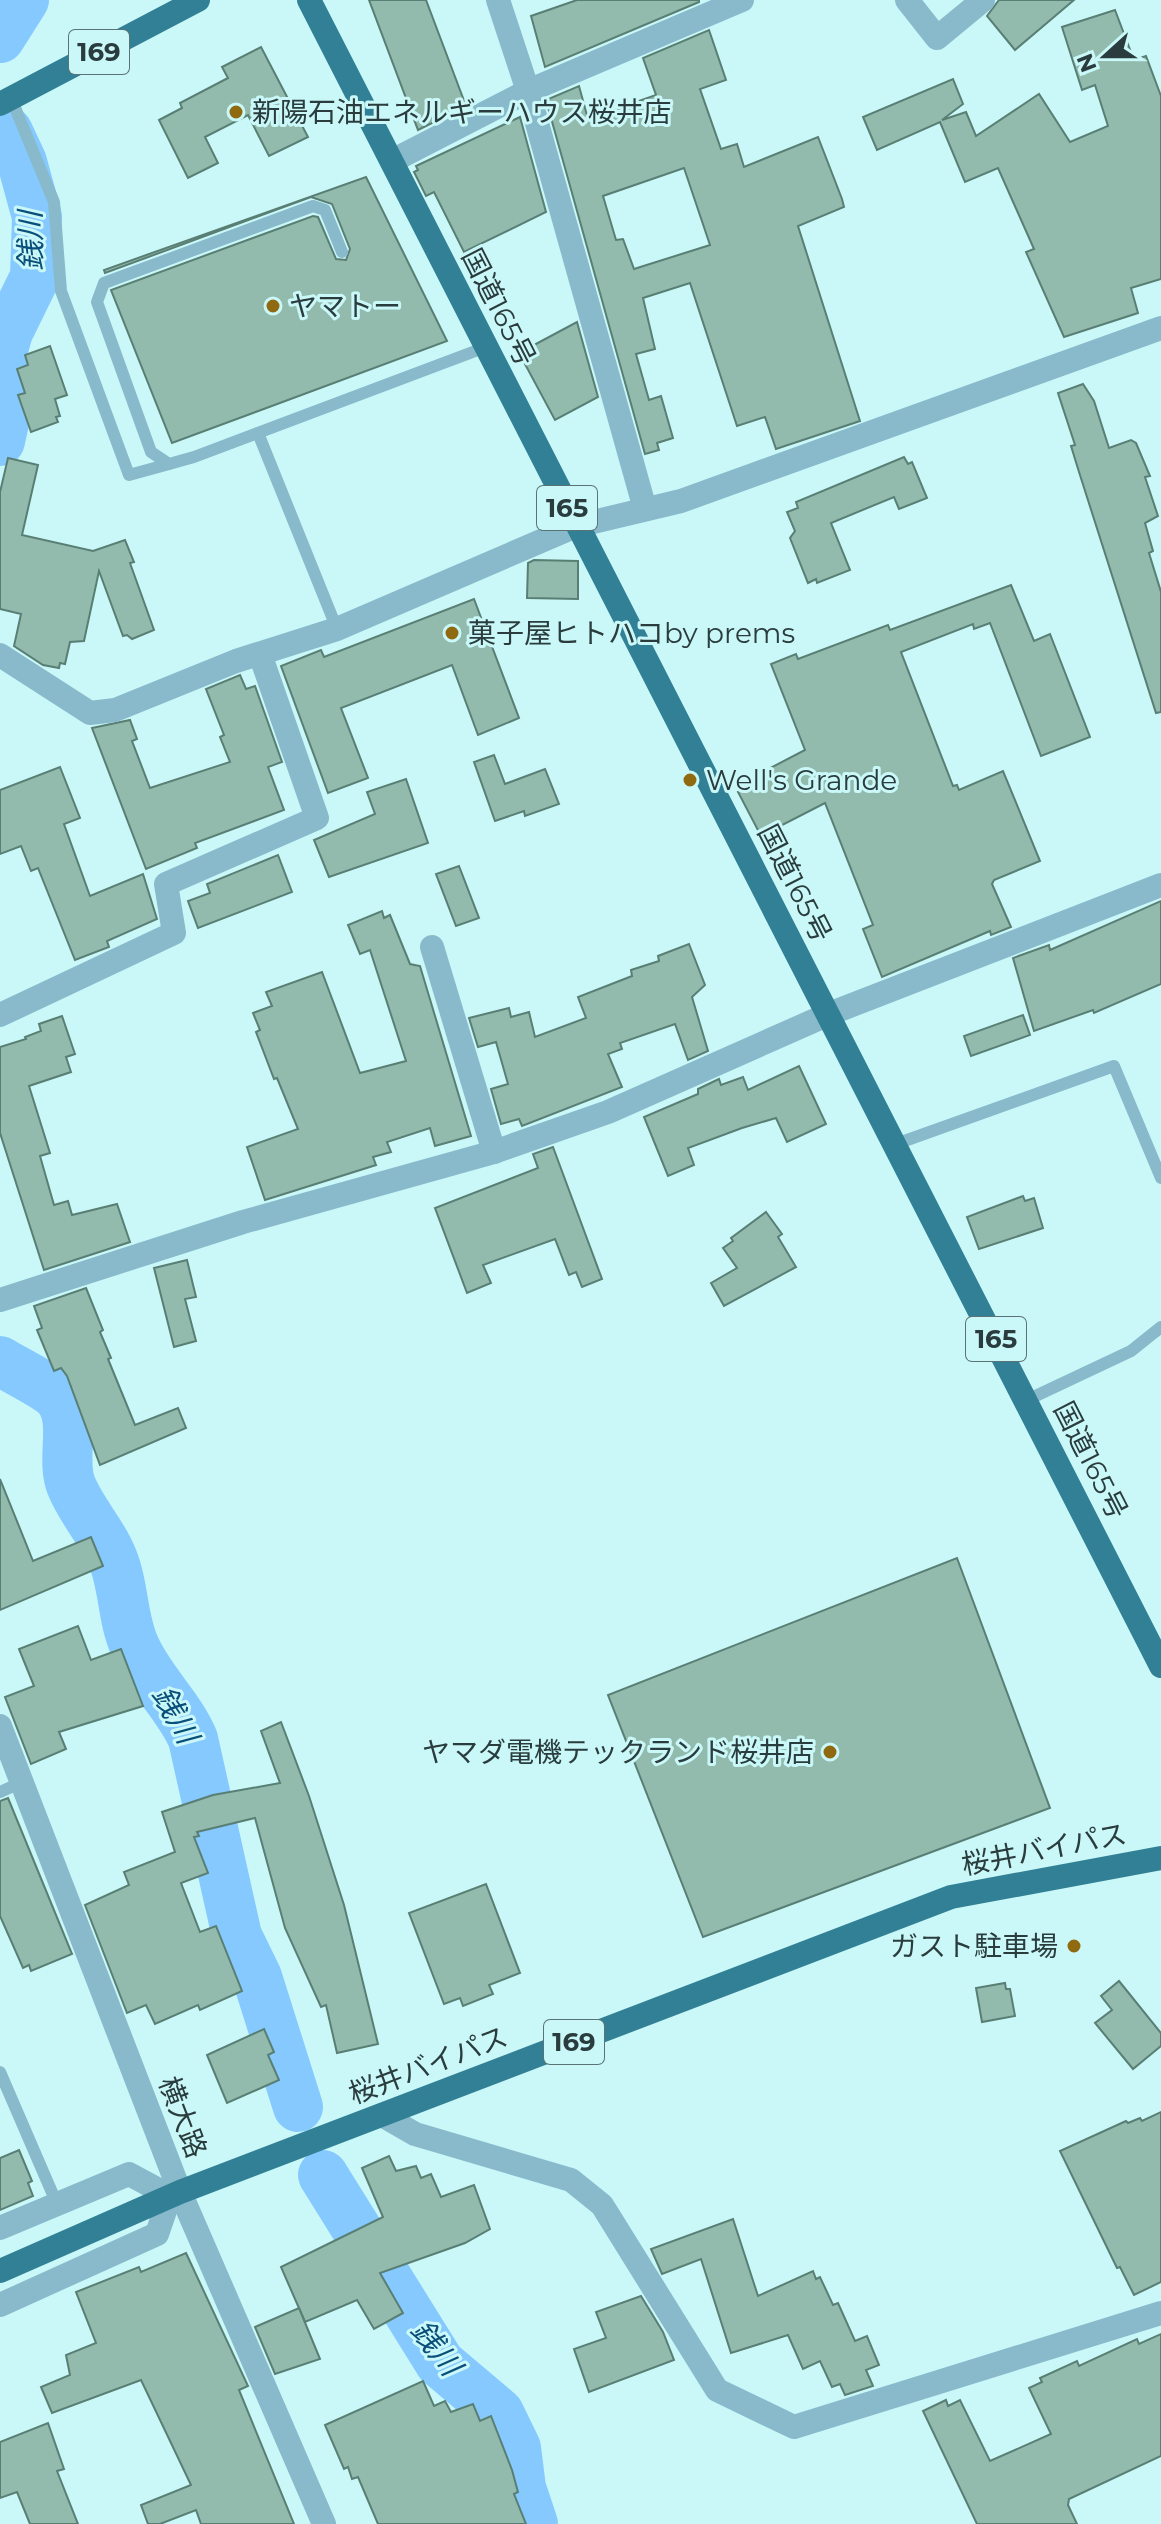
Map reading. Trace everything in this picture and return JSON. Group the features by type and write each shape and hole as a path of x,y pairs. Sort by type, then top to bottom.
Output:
{"highway":[{"name":"169","path":"6,101 198,0"},
{"name":"国道165号","path":"309,0 1161,1666"},
{"name":"桜井バイパス","path":"0,2271 175,2194 951,1897 1161,1858"}],"street":[{"path":"498,0 528,91 645,509"},
{"path":"392,161 528,91 742,0"},
{"path":"907,0 937,38 983,0"},
{"path":"0,655 90,713 115,710 260,654 337,629 576,526 681,501 1161,328"},
{"path":"0,1015 174,933 166,884 317,818 260,654"},
{"path":"0,1300 243,1222 494,1152 608,1112 829,1014 1161,885"},
{"path":"432,947 494,1152"},
{"name":"横大路","path":"0,1726 11,1787 175,2194 324,2524"},
{"path":"382,2115 415,2134 571,2180 602,2205 717,2390 794,2427 1161,2313"},
{"path":"0,2228 129,2174 175,2194 157,2234 0,2305"}],"lane":[{"path":"6,101 54,202 61,291 129,475 258,433 486,347"},
{"path":"169,464 151,452 97,302 104,283 313,206 325,210 342,252"},
{"path":"258,433 337,629"},
{"path":"896,1144 1114,1066 1161,1178"},
{"path":"1027,1400 1131,1351 1161,1327"},
{"path":"0,2072 57,2204"}],"building":[{"path":"369,0 426,0 466,106 418,130"},
{"path":"577,0 699,2 545,67 531,16"},
{"path":"999,0 1074,0 1015,50 987,16"},
{"path":"1115,10 1134,60 1146,56 1161,96 1161,279 1131,288 1138,313 1064,337 1026,252 1034,249 998,168 965,182 940,122 877,150 863,117 953,79 963,104 942,120 966,112 976,136 1039,94 1070,142 1108,126 1095,85 1082,90 1062,27"},
{"path":"709,30 726,80 700,89 721,149 737,144 744,167 818,137 844,207 798,226 860,421 776,449 765,417 737,426 690,283 643,298 655,349 636,354 649,400 661,396 673,438 657,443 659,450 645,454 546,100 579,86 588,119 656,95 643,58","holes":["684,168 710,245 634,269 623,239 616,240 603,196"]},
{"name":"新陽石油エネルギーハウス桜井店","path":"261,47 308,137 269,156 248,115 205,137 218,163 188,178 159,120 182,108 180,103 228,78 222,67"},
{"path":"520,117 546,212 464,252 434,192 426,196 414,172 418,170 416,166"},
{"name":"ヤマトー","path":"366,177 447,341 172,443 111,290 313,216 318,217 336,259 346,260 350,249 332,204 311,197 105,273 104,270"},
{"path":"577,322 598,397 555,420 519,353"},
{"path":"50,346 67,395 55,399 60,416 56,417 58,422 31,432 18,395 25,393 17,369 28,365 25,355"},
{"path":"1083,384 1094,401 1109,448 1131,440 1136,443 1150,476 1145,477 1158,516 1145,523 1153,551 1149,553 1161,592 1161,712 1156,713 1071,446 1075,445 1058,393"},
{"path":"904,457 908,464 912,462 927,498 899,509 894,497 831,523 850,570 817,583 816,579 808,583 790,538 795,531 787,512 798,508 796,502"},
{"path":"8,458 38,465 22,535 93,551 125,540 154,630 132,639 123,636 99,571 84,641 70,642 65,664 60,663 59,668 43,665 14,646 21,614 0,609 0,492"},
{"path":"534,560 578,561 578,599 527,598 528,563"},
{"path":"1011,585 1034,641 1050,634 1090,737 1041,756 990,623 974,629 973,624 901,652 953,786 957,785 959,790 1003,771 1040,861 994,880 992,884 1011,927 991,935 990,931 882,977 863,929 873,925 825,803 761,836 738,792 758,781 755,776 805,750 771,664 796,654 798,659 888,625 890,630"},
{"path":"474,599 519,718 478,735 452,665 341,708 368,778 328,793 281,666 321,650 324,657"},
{"path":"240,675 246,689 255,686 282,762 268,767 284,810 195,843 197,848 146,869 92,728 130,720 137,739 132,741 150,788 230,762 220,737 224,735 206,689"},
{"path":"494,755 505,784 545,769 559,804 525,816 524,811 495,821 474,762"},
{"path":"60,767 80,818 64,824 90,896 143,874 157,919 107,941 109,947 75,960 38,868 31,871 21,846 0,854 0,790"},
{"path":"406,779 428,843 329,877 314,840 375,814 367,792"},
{"path":"278,855 292,892 198,928 188,901 210,893 207,884"},
{"path":"459,866 479,918 456,926 436,874"},
{"path":"1161,901 1161,984 1094,1013 1093,1010 1034,1031 1013,958 1049,945 1050,950"},
{"path":"382,911 384,918 390,915 410,964 420,966 471,1136 435,1146 430,1128 387,1142 391,1152 373,1157 376,1165 265,1200 247,1147 298,1129 277,1078 274,1079 256,1032 260,1030 253,1013 272,1006 266,992 322,972 360,1073 406,1061 370,950 360,954 348,925"},
{"path":"689,944 705,985 692,997 708,1051 688,1060 675,1024 620,1043 622,1049 608,1054 622,1087 522,1126 519,1119 501,1124 491,1089 508,1084 496,1042 478,1047 469,1018 509,1008 511,1017 529,1012 535,1037 586,1018 578,997 632,976 631,970 659,961 658,956"},
{"path":"1023,1015 1030,1035 971,1056 964,1036"},
{"path":"62,1016 75,1054 66,1057 71,1072 29,1086 50,1153 40,1156 54,1205 68,1201 72,1215 117,1204 130,1242 44,1270 0,1133 0,1047 26,1039 41,1031 39,1024"},
{"path":"799,1066 826,1124 787,1142 776,1118 742,1128 688,1148 694,1165 668,1176 644,1117 698,1094 698,1089 719,1079 721,1085 743,1077 748,1090"},
{"path":"553,1147 602,1279 582,1287 576,1272 569,1275 555,1239 483,1265 491,1283 467,1293 435,1208 538,1168 533,1154"},
{"path":"1023,1196 1025,1201 1034,1198 1043,1228 979,1249 967,1217"},
{"path":"766,1212 782,1234 778,1237 796,1267 724,1306 711,1283 737,1268 723,1248 733,1241 731,1238"},
{"path":"187,1260 196,1297 185,1299 196,1341 174,1347 154,1268"},
{"path":"86,1288 103,1330 100,1332 111,1358 108,1359 135,1425 178,1408 186,1428 100,1465 67,1376 61,1368 54,1371 37,1330 42,1328 34,1306"},
{"path":"0,1479 33,1561 91,1537 103,1566 0,1610"},
{"name":"ヤマダ電機テックランド桜井店","path":"957,1558 1050,1808 703,1937 608,1695"},
{"path":"78,1626 91,1660 121,1649 143,1706 59,1732 66,1749 31,1764 5,1697 34,1686 19,1649"},
{"path":"281,1722 344,1905 378,2044 337,2053 326,2005 321,2007 285,1928 255,1818 197,1832 199,1836 194,1837 208,1873 181,1883 200,1932 216,1926 242,1991 200,2010 198,2005 155,2024 146,2005 127,2013 85,1905 129,1885 124,1872 175,1852 162,1812 213,1795 280,1783 261,1731"},
{"path":"8,1798 72,1954 31,1971 29,1965 23,1968 0,1916 0,1801"},
{"path":"486,1884 520,1973 489,1985 493,1994 463,2006 460,1998 444,2004 409,1913"},
{"path":"1119,1981 1161,2033 1161,2046 1133,2069 1095,2023 1112,2010 1101,1996"},
{"path":"1005,1983 1006,1989 1010,1989 1015,2016 982,2022 976,1988"},
{"path":"264,2029 274,2052 268,2055 279,2080 227,2103 207,2055"},
{"path":"1161,2112 1161,2282 1134,2295 1120,2267 1117,2268 1060,2151 1126,2121 1140,2118 1142,2121"},
{"path":"19,2150 32,2181 28,2183 33,2196 0,2210 0,2158"},
{"path":"389,2156 396,2171 416,2166 421,2178 431,2174 441,2197 474,2185 490,2229 465,2243 380,2273 403,2313 374,2329 357,2300 305,2322 281,2267 383,2217 362,2168"},
{"path":"733,2219 758,2296 813,2271 816,2279 820,2277 833,2305 838,2303 855,2341 867,2336 879,2365 866,2370 873,2386 845,2395 840,2384 832,2387 820,2361 803,2369 788,2335 731,2353 701,2259 662,2274 651,2249"},
{"path":"186,2253 248,2386 239,2390 294,2524 201,2524 196,2510 160,2524 148,2524 141,2505 191,2485 141,2380 52,2413 41,2387 70,2375 66,2355 96,2343 76,2292 139,2267 141,2272"},
{"path":"641,2296 663,2332 674,2360 589,2392 574,2349 606,2338 596,2312"},
{"path":"299,2308 320,2359 275,2374 255,2327"},
{"path":"1161,2334 1161,2456 1069,2499 1068,2505 1077,2524 977,2524 923,2411 946,2400 948,2406 960,2400 990,2461 1051,2434 1029,2388 1042,2382 1040,2378 1077,2361 1079,2366 1137,2339 1139,2344"},
{"path":"423,2381 434,2406 445,2401 451,2412 473,2404 480,2421 491,2416 512,2470 518,2492 514,2494 526,2524 378,2524 358,2477 352,2479 348,2467 344,2469 325,2425"},
{"path":"48,2423 64,2469 57,2471 78,2524 30,2524 17,2492 0,2498 0,2442"}],"waterway":[{"name":"銭川","path":"0,38 24,0"},
{"name":"銭川","path":"0,441 7,409 1,357 8,332 35,277 37,217 22,162 8,132"},
{"name":"銭川","path":"0,1361 57,1396 65,1410 71,1485 115,1565 135,1647 193,1739 237,1936 257,1977 298,2107"},
{"name":"銭川","path":"323,2175 440,2363 499,2413 516,2448 521,2488 533,2524"}],"place":[{"name":"新陽石油エネルギーハウス桜井店","path":"236,112"},
{"name":"ヤマトー","path":"273,306"},
{"name":"菓子屋ヒトハコby prems","path":"452,633"},
{"name":"Well's Grande","path":"690,780"},
{"name":"ヤマダ電機テックランド桜井店","path":"830,1752"},
{"name":"ガスト駐車場","path":"1074,1946"}]}
